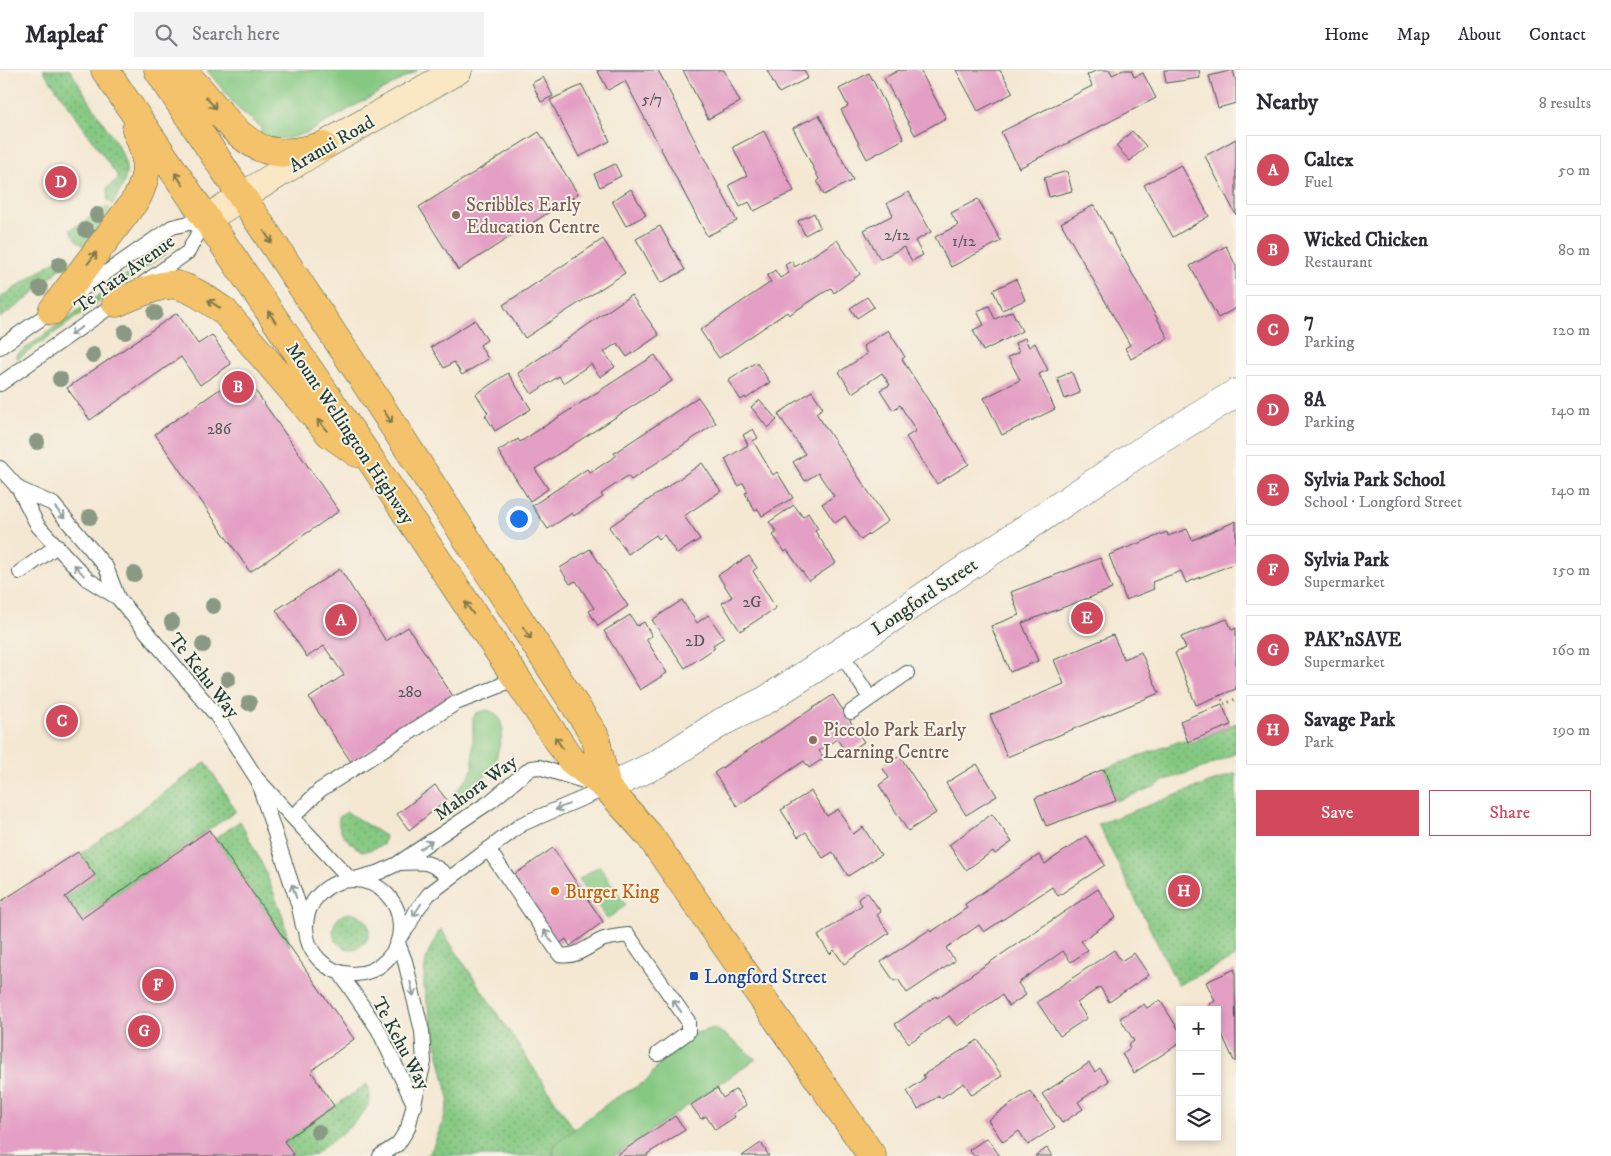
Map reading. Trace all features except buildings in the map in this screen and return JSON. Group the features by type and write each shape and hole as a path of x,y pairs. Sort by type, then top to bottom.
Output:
{"main road":[{"name":"Mount Wellington Highway","path":"158,70 356,368 594,736 607,788"},
{"path":"176,70 191,80 232,127 264,149 288,152 323,146"},
{"name":"Mount Wellington Highway","path":"111,80 374,465 571,760 607,788 649,835 872,1156"},
{"path":"52,311 137,198 146,177 141,141 111,80"},
{"path":"116,304 139,294 174,285 189,289 203,297 224,311 330,434 374,465"}],"street":[{"name":"Aranui Road","path":"206,219 323,146 458,70"},
{"name":"Longford Street","path":"607,788 657,764 722,722 766,700 1137,454 1236,394"}],"lane":[{"name":"Te Tata Avenue","path":"0,384 188,252 206,219"},
{"name":"Te Tata Avenue","path":"0,347 172,227 206,219"},
{"name":"Te Kehu Way","path":"0,468 19,489 38,526 87,579 118,598 216,715 257,779 351,880 368,882 383,891 394,904 400,920 398,941 384,963 364,974 352,975 331,970 315,956 306,939 298,904 257,779"},
{"name":"Te Kehu Way","path":"19,489 53,504 106,567 118,598"},
{"path":"20,572 57,546"},
{"path":"840,652 870,698"},
{"path":"851,712 907,673"},
{"path":"293,817 320,790 448,708 515,677"},
{"name":"Mahora Way","path":"351,880 380,872 399,863 491,801 531,768 539,767 607,788"},
{"path":"398,941 429,894 522,824 607,788"},
{"path":"488,849 560,955 578,954 604,940 628,935 688,1021 688,1032 658,1054"},
{"path":"399,863 426,862 438,867 449,878"},
{"path":"306,939 307,915 315,899 328,887 339,882 351,880"},
{"name":"Te Kehu Way","path":"380,1156 398,1144 408,1128 415,1106 424,1062 422,1031 406,961 398,941"},
{"name":"Te Kehu Way","path":"340,973 378,1029 415,1106"}],"path":[{"path":"1220,695 1224,704 1236,699"}],"green space":[{"path":"43,70 70,70 120,149 126,165 126,172 123,184 112,205 108,201 107,188 119,178"},
{"path":"207,70 418,70 309,132 290,138 279,139 259,136 262,128 237,108"},
{"path":"105,207 108,207 110,210 85,247 78,242 70,230"},
{"path":"164,248 166,253 18,359 15,356"},
{"path":"64,255 70,260 27,299 0,318 0,298"},
{"path":"487,710 495,713 500,719 503,731 494,766 483,779 455,799 452,796 470,775 473,766 473,719 476,713"},
{"path":"1236,723 1236,753 1208,766 1163,781 1154,787 1116,801 1104,769 1183,740 1190,743"},
{"path":"206,762 236,811 81,919 65,897 78,856"},
{"path":"1236,773 1236,957 1178,985 1098,824"},
{"path":"347,812 385,836 383,845 364,852 354,846 342,833 338,822 339,817"},
{"path":"240,821 264,868 282,914 290,947 215,839"},
{"path":"599,866 626,905 607,919 579,879"},
{"path":"351,913 364,918 369,931 364,944 351,949 338,944 333,931 338,918"},
{"path":"441,929 574,1129 553,1146 554,1156 426,1156 432,1149 444,1119 449,1099 424,989 427,957"},
{"path":"714,1028 756,1059 614,1156 554,1156 553,1147 612,1100 647,1081 659,1064 680,1043 696,1033"},
{"path":"367,1084 370,1095 368,1104 357,1120 315,1154 311,1156 294,1156 284,1141"}],"place":[{"name":"8A","path":"61,182"},
{"name":"Scribbles Early Education Centre","path":"456,215"},
{"name":"Wicked Chicken","path":"238,387"},
{"name":"Sylvia Park School","path":"1087,618"},
{"name":"Caltex","path":"341,620"},
{"name":"7","path":"62,721"},
{"name":"Piccolo Park Early Learning Centre","path":"813,740"},
{"name":"Burger King","path":"555,891"},
{"name":"Savage Park","path":"1184,891"},
{"name":"Longford Street","path":"694,976"},
{"name":"Sylvia Park","path":"158,985"},
{"name":"PAK'nSAVE","path":"144,1031"}]}
